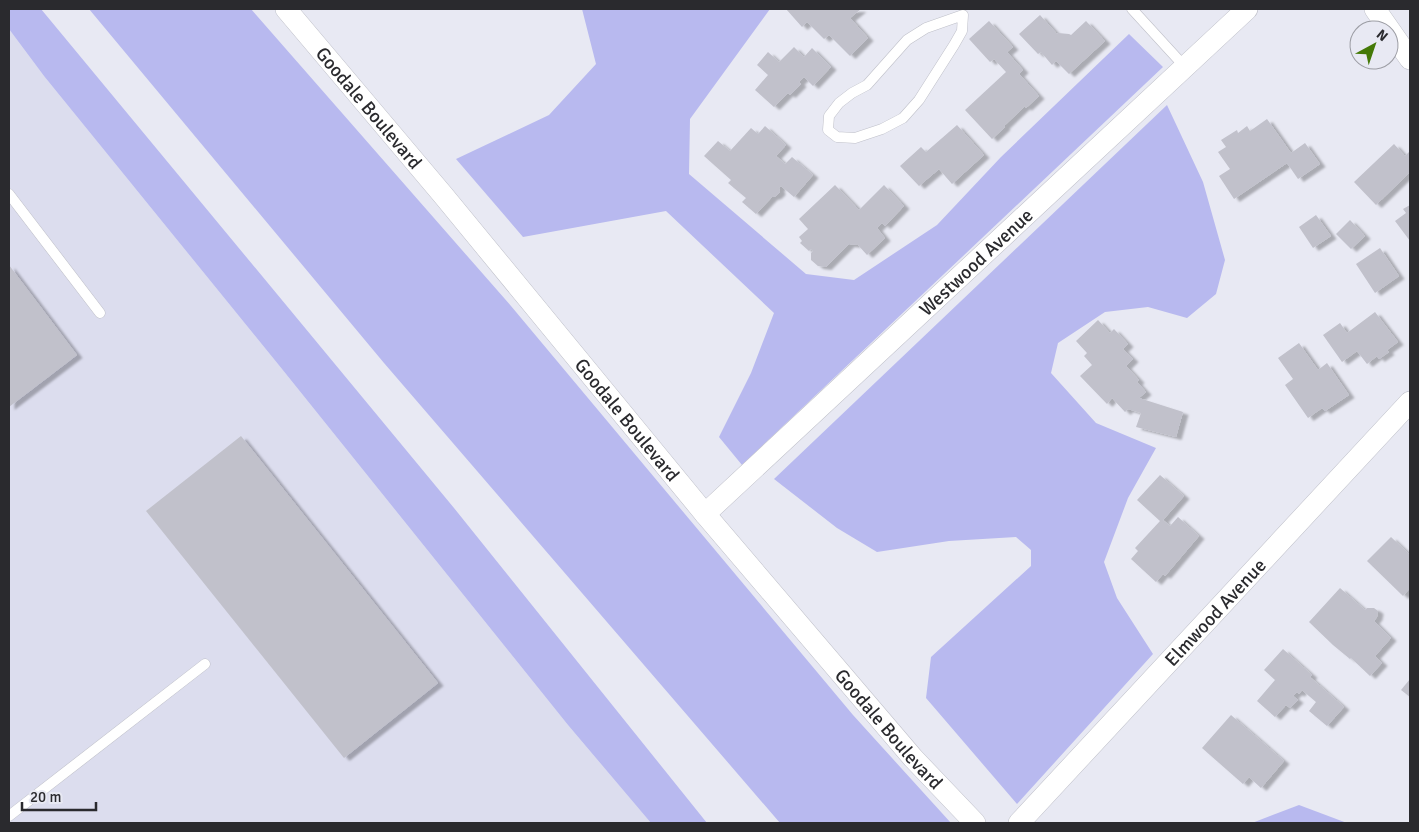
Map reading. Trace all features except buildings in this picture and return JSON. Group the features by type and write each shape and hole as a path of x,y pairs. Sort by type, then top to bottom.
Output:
{"street":[{"name":"Goodale Boulevard","path":"286,9 444,196 705,514 913,758 975,823"},
{"name":"Westwood Avenue","path":"705,514 1247,9"},
{"path":"1375,9 1410,59"},
{"name":"Elmwood Avenue","path":"1019,823 1410,402"}],"lane":[{"path":"1132,9 1185,67"},
{"path":"966,12 962,31 954,45 919,100 903,118 882,129 855,138 837,137 828,130 829,116 839,103 852,93 868,85 907,40 926,28 966,12"},
{"path":"9,194 100,313"},
{"path":"9,816 205,664"}],"shaded area":[{"path":"9,9 41,9 454,508 707,823 651,823 568,725 44,76 9,29"},
{"path":"89,9 251,9 511,306 853,715 951,823 780,823 384,363"},
{"path":"582,9 770,9 690,119 689,174 806,274 854,280 937,225 1001,157 1129,34 1163,67 742,465 719,437 751,373 774,313 666,211 523,237 456,159 549,115 596,64"},
{"path":"9,29 44,76 568,725 651,823 9,823"},
{"path":"1167,105 1203,182 1225,260 1216,294 1187,318 1148,307 1105,312 1058,343 1051,373 1096,423 1156,448 1128,498 1104,562 1117,598 1153,654 1017,804 926,698 931,657 1031,566 1031,550 1016,537 949,541 877,552 837,528 774,479"},
{"path":"1299,805 1347,823 1252,823"}]}
